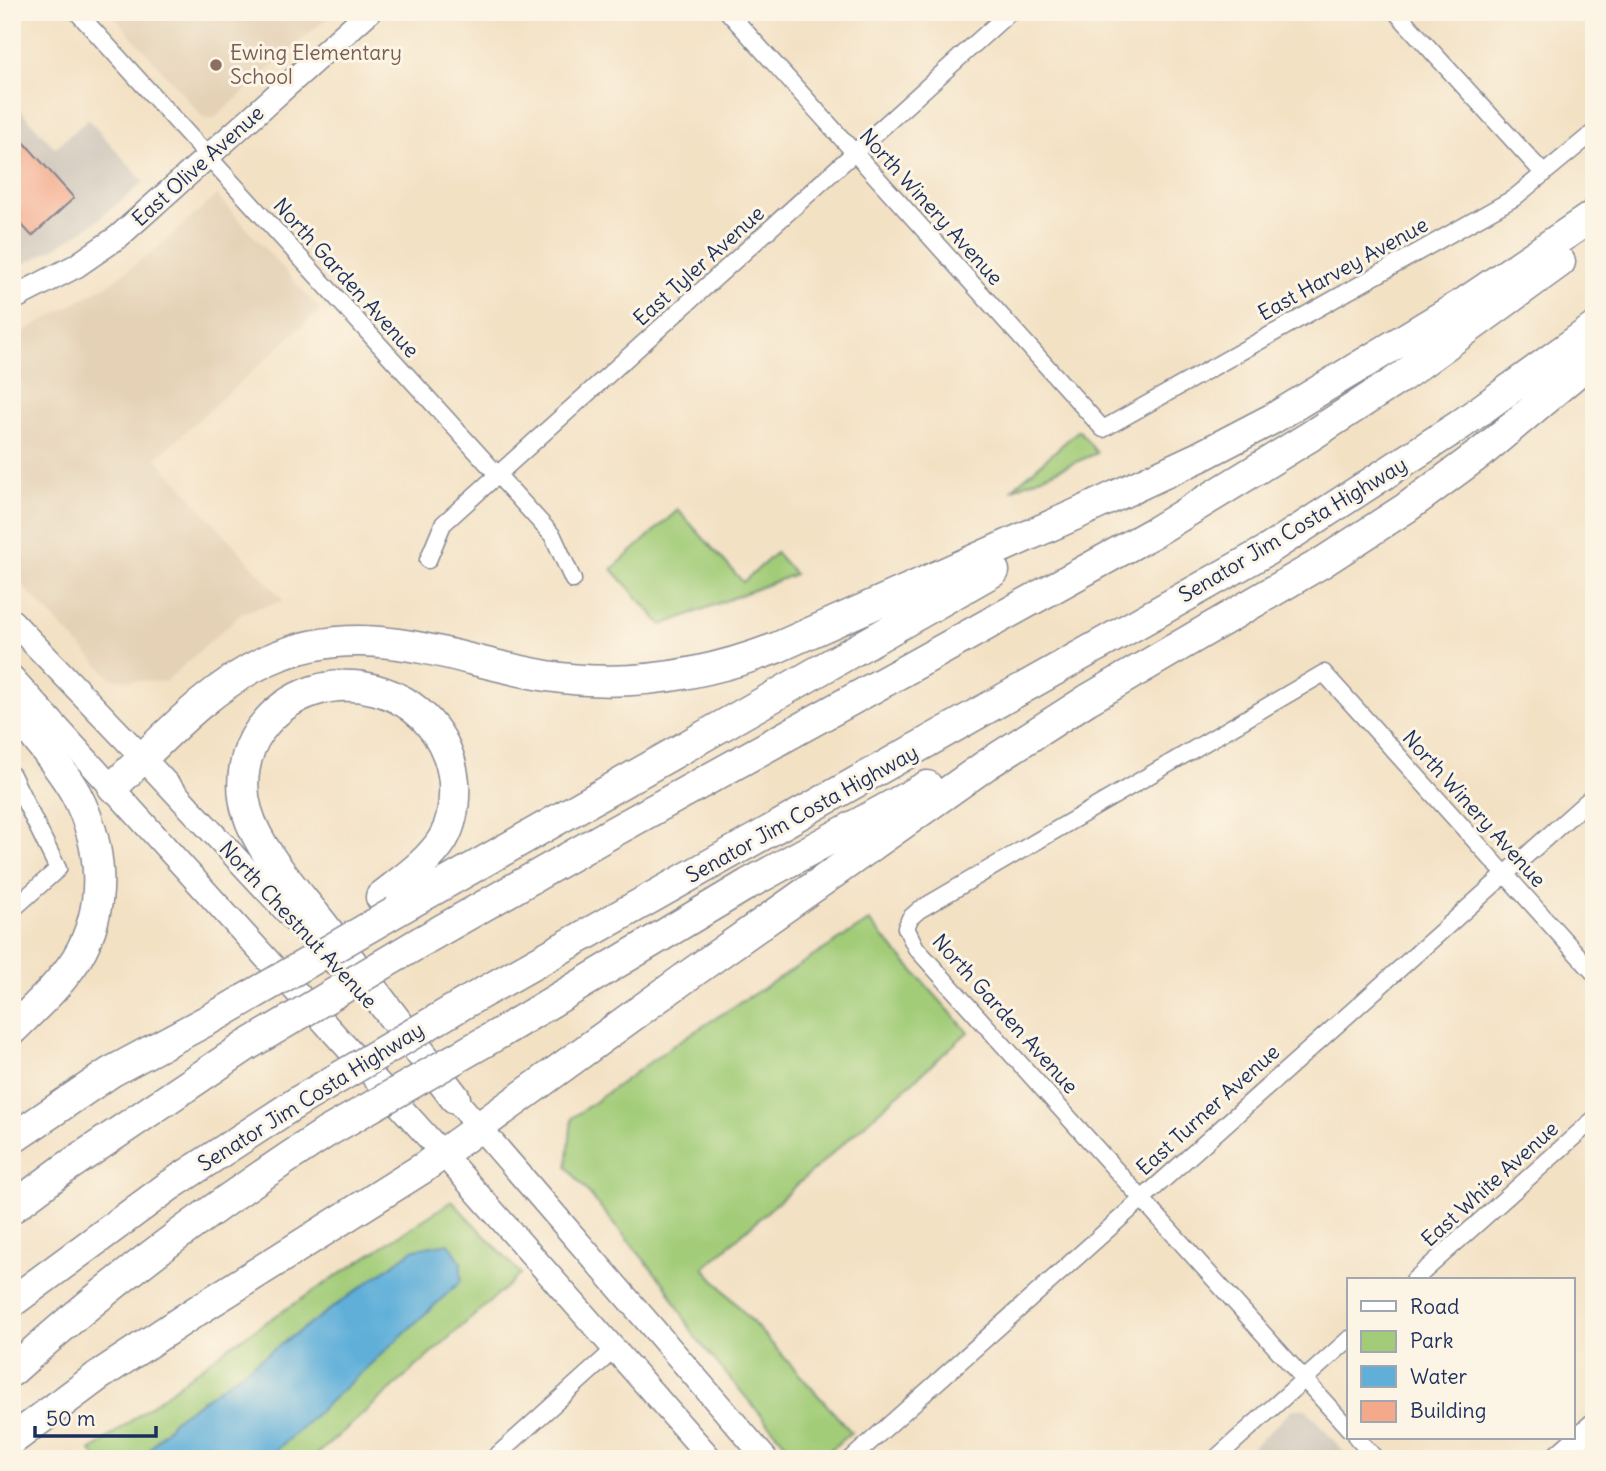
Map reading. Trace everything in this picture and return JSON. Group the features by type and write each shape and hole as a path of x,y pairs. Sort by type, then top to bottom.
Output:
{"highway":[{"path":"12,1139 111,1072 388,904 1357,370 1467,301 1594,215"},
{"path":"12,1208 75,1161 246,1046 422,941 1156,531 1309,437 1403,376 1594,236"},
{"name":"Senator Jim Costa Highway","path":"12,1302 169,1186 299,1101 468,1001 1266,551 1460,425 1594,328"},
{"path":"12,1371 170,1239 327,1132 748,884 1087,700 1323,562 1380,526 1482,452 1594,358"},
{"path":"113,787 203,702 237,678 270,660 297,650 327,643 382,640 546,676 589,680 664,678 731,664 894,597 1199,457"},
{"path":"388,904 442,840 449,827 454,793 453,774 444,747 437,734 414,708 388,693 352,685 332,686 303,694 289,701 270,717 256,736 249,753 244,767 244,792 253,827 288,880 455,1098"},
{"path":"12,1440 98,1376 443,1154 923,809 1087,700"},
{"path":"12,707 74,791 91,826 100,868 94,913 77,957 54,988 12,1030"}],"main road":[{"name":"East Olive Avenue","path":"12,299 76,267 118,237 369,12"},
{"name":"North Chestnut Avenue","path":"12,621 143,758 455,1098 766,1459"},
{"name":"North Chestnut Avenue","path":"12,677 443,1154 710,1459"},
{"path":"1556,1459 1594,1425"}],"street":[{"name":"North Garden Avenue","path":"77,12 553,536 573,580"},
{"name":"North Winery Avenue","path":"728,12 1103,429"},
{"name":"East Tyler Avenue","path":"428,560 443,524 1010,12"},
{"path":"1396,12 1544,174"},
{"name":"East Harvey Avenue","path":"1103,429 1514,198 1594,132"},
{"name":"North Garden Avenue","path":"1324,673 919,910 910,918 906,928 916,948 1347,1427"},
{"name":"North Winery Avenue","path":"1324,673 1594,973"},
{"path":"12,775 58,869 12,910"},
{"name":"East Turner Avenue","path":"851,1459 1594,795"},
{"name":"East White Avenue","path":"1416,1278 1594,1119"},
{"path":"1215,1459 1347,1341"},
{"path":"493,1459 615,1349"},
{"path":"1359,1440 1376,1459"}],"shaded area":[{"name":"Ewing Elementary School","path":"110,12 333,12 215,118 204,118"},
{"path":"12,101 55,148 88,119 144,182 93,224 59,246 12,270"},
{"path":"217,195 320,310 156,458 284,601 243,612 165,682 112,679 12,575 12,338 109,284 161,245"},
{"path":"1293,1409 1306,1409 1350,1459 1240,1459"}],"green space":[{"path":"1079,430 1097,453 1011,490"},
{"path":"678,510 743,582 776,553 795,574 662,625 612,569"},
{"path":"869,921 968,1032 704,1268 851,1432 820,1459 798,1459 695,1337 666,1286 567,1167 572,1118 678,1042"},
{"path":"452,1201 521,1274 312,1459 98,1459 91,1451 231,1345"}],"water":[{"path":"449,1243 461,1262 461,1281 267,1459 152,1459 150,1449 173,1421 415,1249"}],"building":[{"path":"12,129 74,198 32,236 12,214"}],"place":[{"name":"Ewing Elementary School","path":"216,65"}]}
